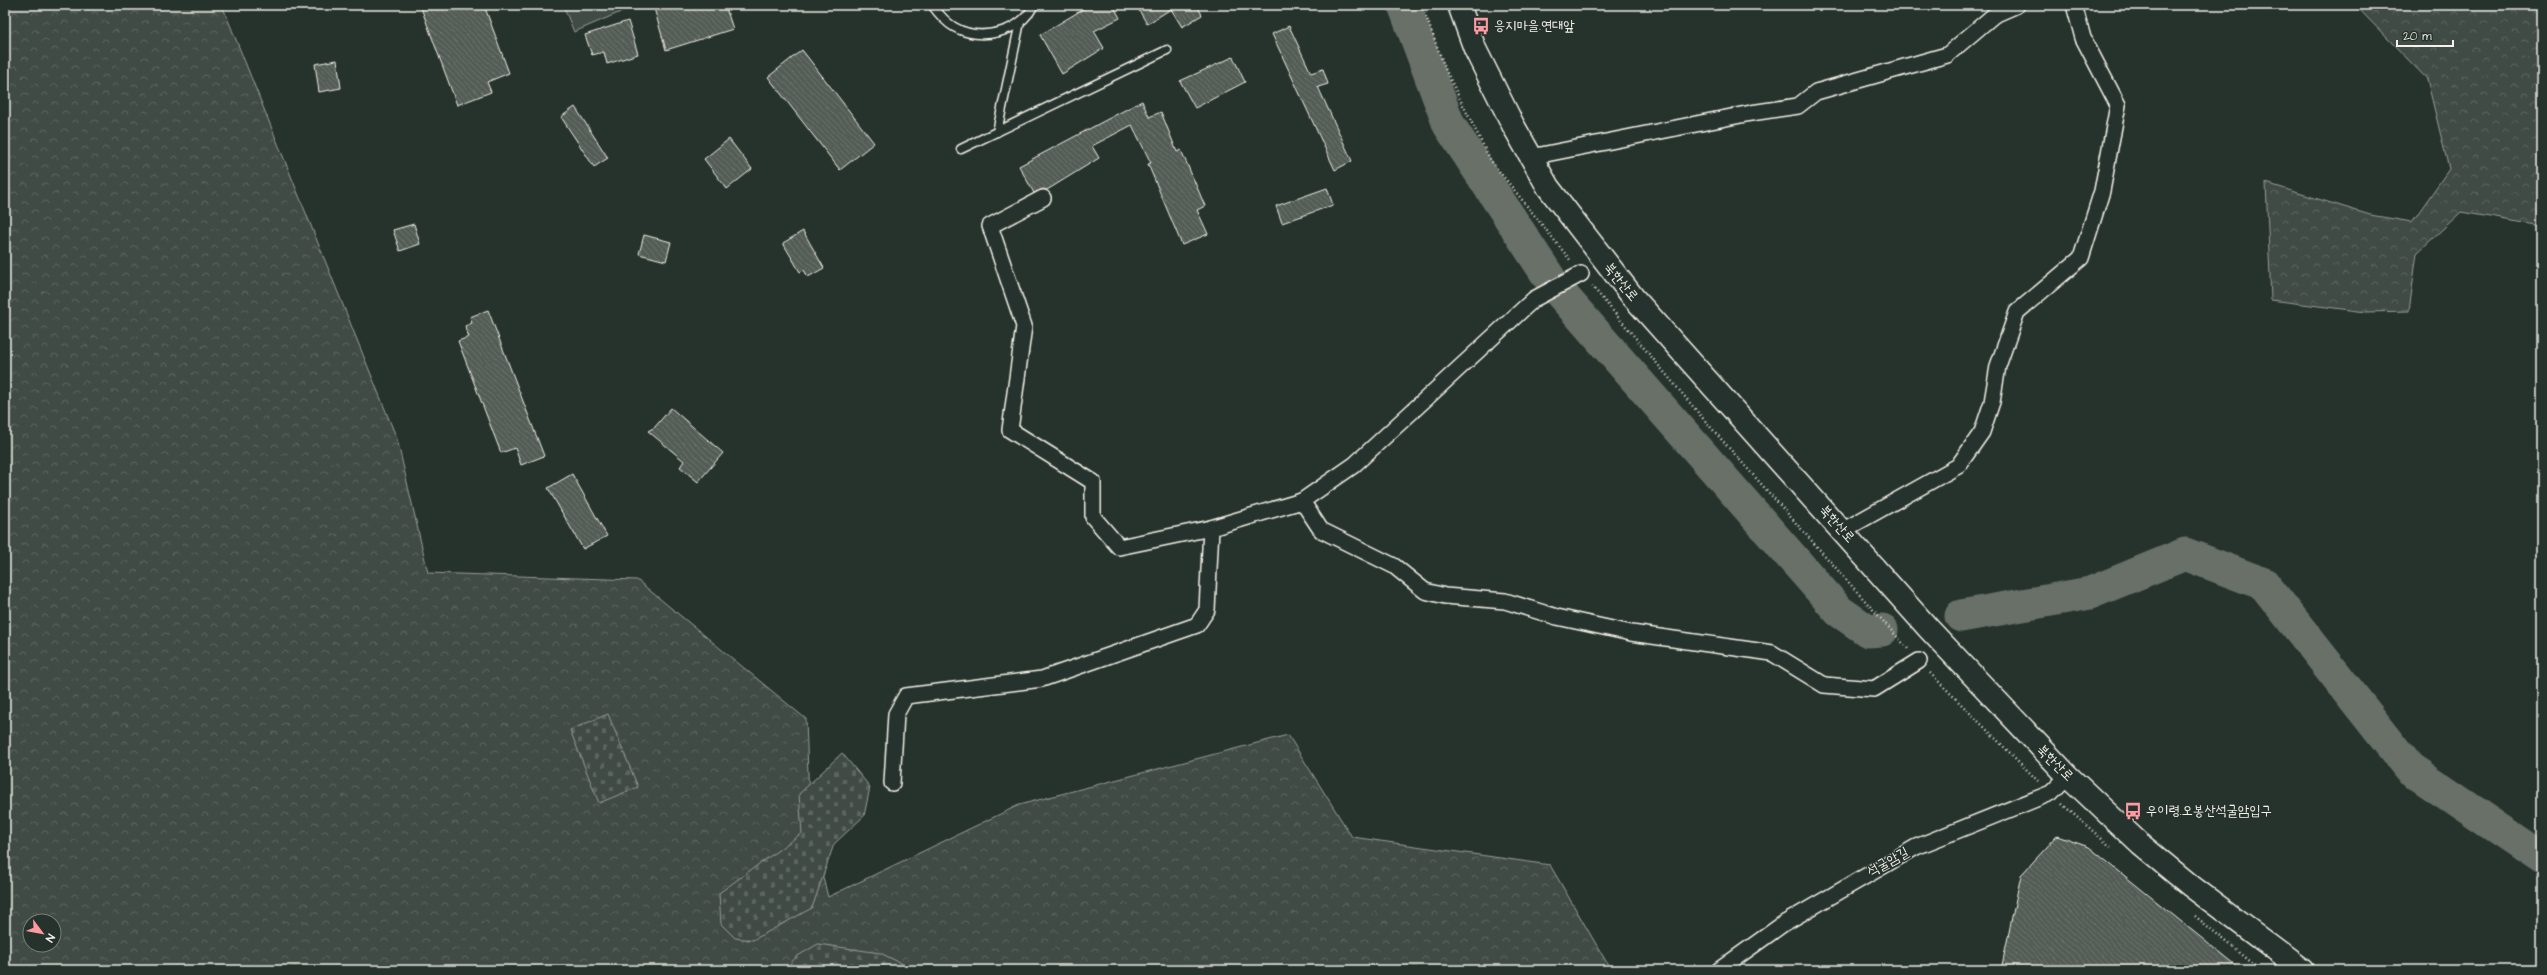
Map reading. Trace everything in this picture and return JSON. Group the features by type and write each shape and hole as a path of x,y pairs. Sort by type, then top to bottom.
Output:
{"street":[{"name":"북한산로","path":"1459,5 1475,49 1548,187 1579,230 1633,297 1981,687 2068,776 2140,844 2191,886 2304,970"},
{"path":"1531,157 1751,113 1798,106 1816,92 1947,55 1994,15 2017,5"},
{"path":"1842,531 1958,466 1982,432 1992,402 1998,366 2017,312 2081,258 2102,191 2118,105 2083,38 2074,5"},
{"path":"1043,198 990,226 1024,326 1010,430 1093,482 1093,517 1119,547 1211,528 1302,501 1354,465 1534,299 1581,275"},
{"path":"1302,501 1321,530 1394,566 1426,592 1445,596 1505,601 1557,616 1631,633 1772,653 1824,685 1874,689 1919,661"},
{"path":"892,783 896,714 906,696 1042,679 1197,625 1207,610 1211,528"},
{"name":"석굴암길","path":"1719,970 1783,924 1916,847 2051,793 2068,776"}],"lane":[{"path":"932,5 940,16 954,27 970,33 988,35 999,32 1020,22 1034,5"},
{"path":"997,132 1020,22"},
{"path":"962,149 1167,50"}],"green space":[{"path":"5,5 222,5 397,439 428,573 637,580 806,719 810,828 828,897 1019,805 1288,735 1352,837 1550,865 1611,970 5,970"},
{"path":"563,5 637,5 574,32"},
{"path":"2355,5 2542,5 2542,226 2461,212 2417,253 2409,311 2366,312 2271,300 2266,183 2370,215 2412,222 2449,169 2427,79"},
{"path":"608,714 638,787 599,803 570,730"},
{"path":"842,753 870,787 864,816 834,844 812,908 753,940 735,938 721,924 719,893 802,833 799,794"},
{"path":"818,944 880,953 907,966 908,970 785,970 796,957"}],"building":[{"path":"420,5 484,5 509,73 487,82 491,92 457,105"},
{"path":"665,5 725,5 733,29 666,50 654,8"},
{"path":"1090,5 1113,5 1120,18 1094,31 1104,48 1062,74 1040,35"},
{"path":"1136,5 1197,5 1202,15 1182,27 1171,9 1147,24"},
{"path":"628,21 638,54 607,64 604,52 592,55 585,35"},
{"path":"1289,26 1311,73 1323,69 1328,84 1318,87 1352,161 1335,170 1272,34"},
{"path":"802,50 874,143 840,170 768,77"},
{"path":"1233,57 1245,82 1195,108 1180,81"},
{"path":"337,60 341,88 319,92 315,64"},
{"path":"1142,101 1149,117 1161,112 1177,152 1181,150 1205,206 1197,210 1208,234 1182,245 1148,164 1151,163 1132,125 1092,146 1099,158 1047,190 1043,189 1034,193 1019,166"},
{"path":"575,107 608,158 594,167 561,117"},
{"path":"729,139 752,169 727,189 704,159"},
{"path":"1327,188 1333,205 1282,223 1276,206"},
{"path":"414,224 420,244 400,251 393,230"},
{"path":"803,231 824,268 808,277 804,270 800,272 783,243"},
{"path":"644,235 671,242 666,261 639,254"},
{"path":"488,310 544,456 521,465 515,448 501,453 458,341 469,337 465,326 472,323 470,317"},
{"path":"671,408 723,453 698,482 680,467 684,461 648,431 655,427"},
{"path":"572,474 607,536 583,549 548,488"},
{"path":"2057,836 2089,847 2241,970 2001,970 2021,875"}],"waterway":[{"path":"1404,5 1449,125 1556,288 1839,611 1868,631 1882,630"},
{"path":"1961,616 2090,593 2185,554 2264,584 2409,768 2542,858"}],"place":[{"name":"응지마을.연대앞","path":"1481,26"},
{"name":"우이령.오봉산석굴암입구","path":"2133,811"}]}
